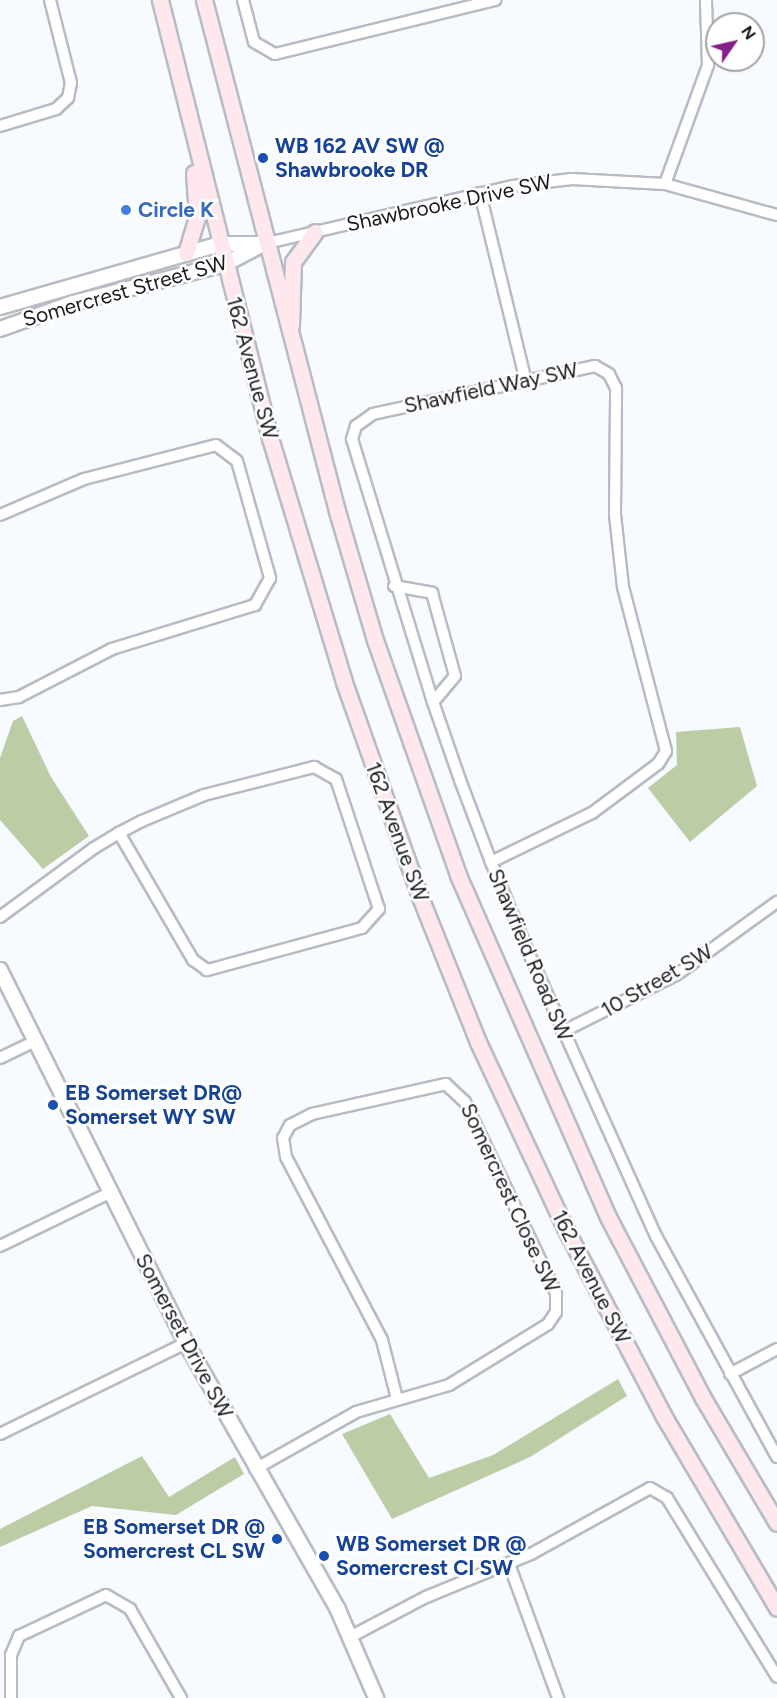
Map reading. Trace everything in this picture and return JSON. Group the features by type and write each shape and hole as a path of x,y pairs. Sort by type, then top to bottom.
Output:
{"main road":[{"name":"162 Avenue SW","path":"160,0 219,244 340,672 478,1042 565,1228 658,1405 777,1608"},
{"name":"162 Avenue SW","path":"204,0 263,244 375,640 485,943 608,1217 703,1398 777,1523"},
{"path":"186,253 197,216 192,134"},
{"path":"292,352 290,278 293,262 315,232"}],"street":[{"path":"0,126 56,110 68,98 71,83 50,0"},
{"path":"243,0 254,42 274,54 495,0"},
{"path":"664,184 708,65 706,0"},
{"name":"Shawbrooke Drive SW","path":"263,244 480,194 572,179 664,184 777,215"},
{"path":"480,194 525,378"},
{"name":"Somercrest Street SW","path":"0,307 219,244 263,244"},
{"name":"Somercrest Street SW","path":"0,329 73,303 225,264 263,244"},
{"name":"Shawfield Way SW","path":"356,426 373,414 525,378 595,366 615,383 615,514 623,587 666,751 658,764 592,813 491,862"},
{"name":"Shawfield Road SW","path":"356,426 351,439 394,586 491,862 562,1032 656,1236 777,1457"},
{"path":"0,515 105,472 216,445 237,461 270,578 255,605 112,649 19,697 0,700"},
{"path":"394,586 432,593 455,676 433,702"},
{"path":"0,917 118,833 204,795 320,767 336,779 379,909 362,928 207,970 193,960 118,833"},
{"name":"10 Street SW","path":"562,1032 676,975 777,902"},
{"name":"Somerset Drive SW","path":"0,970 37,1040 109,1193 186,1343 350,1637 376,1698"},
{"path":"0,1058 37,1040"},
{"name":"Somercrest Close SW","path":"255,1469 356,1412 437,1390 466,1376 548,1324 558,1307 556,1293 465,1102 446,1084 312,1114 290,1125 283,1138 286,1157 382,1340 397,1399"},
{"path":"0,1246 109,1193"},
{"path":"0,1434 186,1343"},
{"path":"730,1374 777,1348"},
{"path":"350,1637 426,1597 509,1564 639,1490 654,1489 667,1498 777,1677"},
{"path":"509,1564 558,1698"},
{"path":"11,1698 11,1655 19,1636 106,1595 130,1609 181,1698"}],"green space":[{"path":"22,716 51,777 89,836 43,869 0,820 0,758 13,721"},
{"path":"740,727 757,786 690,842 648,788 677,765 676,732"},
{"path":"618,1379 627,1396 530,1457 392,1519 342,1434 390,1414 429,1478 493,1455"},
{"path":"142,1456 169,1497 235,1457 244,1474 176,1515 92,1506 0,1547 0,1529"}],"place":[{"name":"WB 162 AV SW @ Shawbrooke DR","path":"263,158"},
{"name":"Circle K","path":"126,210"},
{"name":"EB Somerset DR@ Somerset WY SW","path":"53,1105"},
{"name":"EB Somerset DR @ Somercrest CL SW","path":"277,1539"},
{"name":"WB Somerset DR @ Somercrest CI SW","path":"324,1556"}]}
